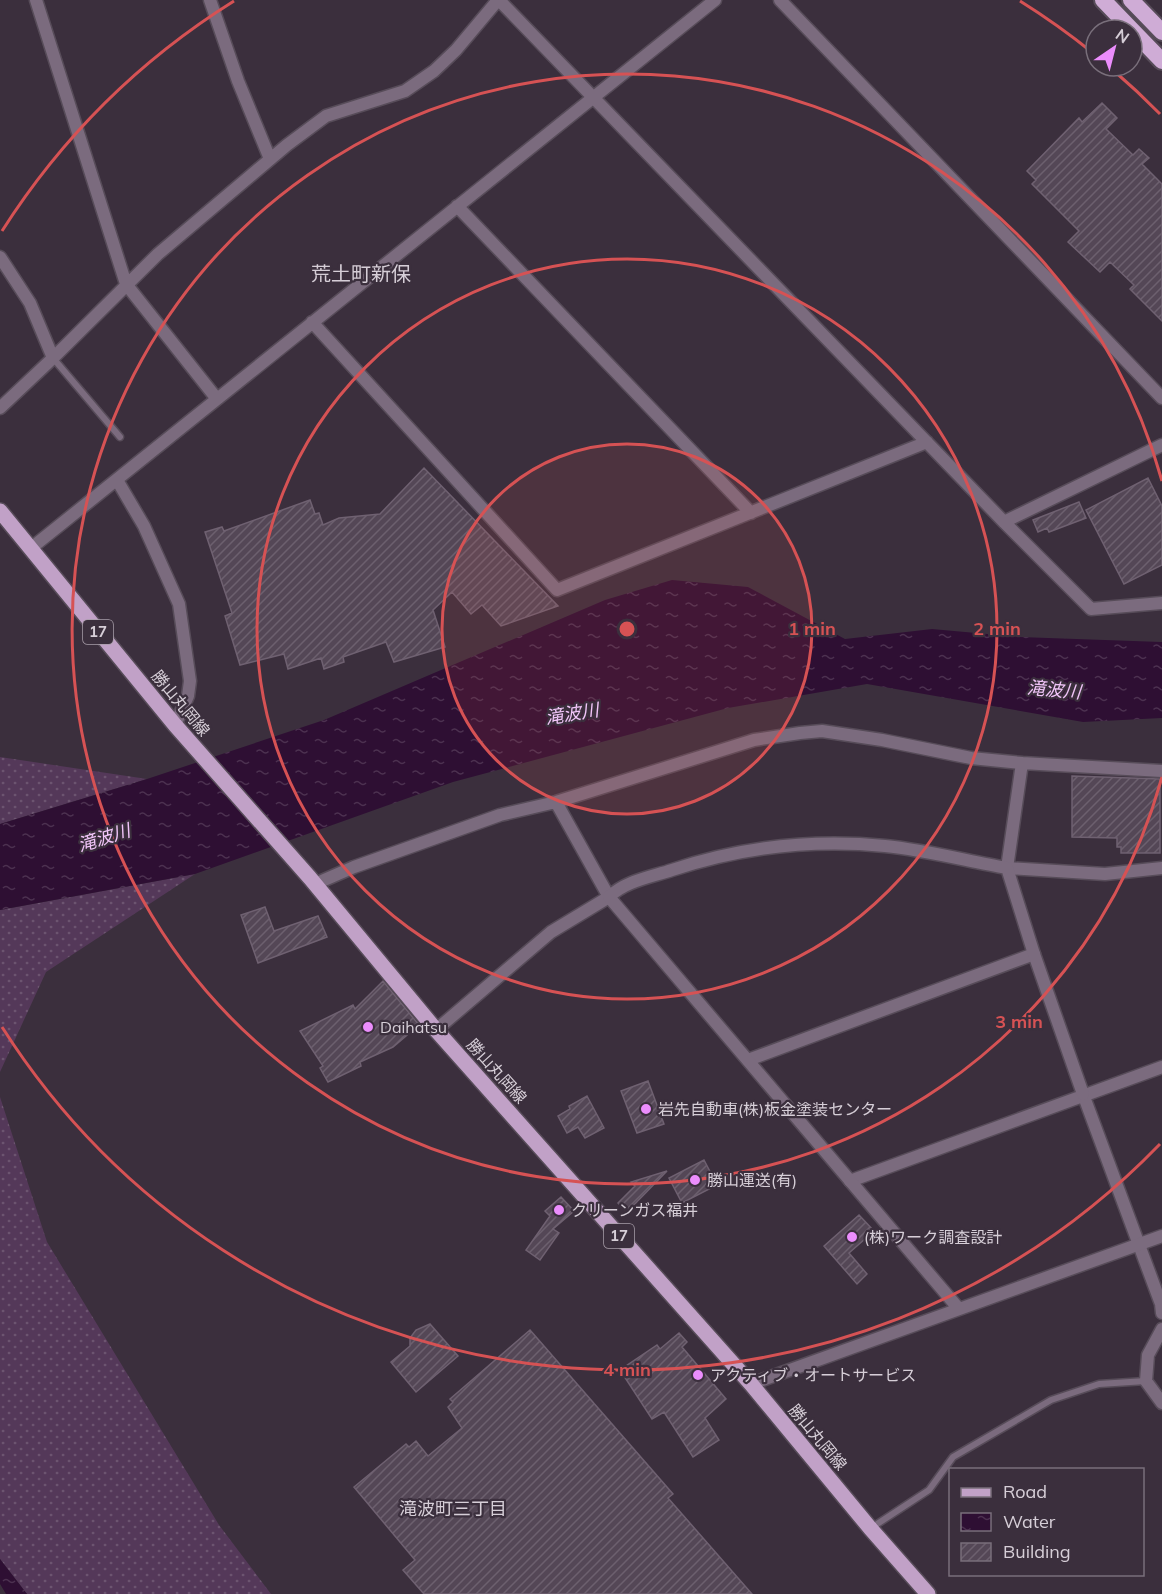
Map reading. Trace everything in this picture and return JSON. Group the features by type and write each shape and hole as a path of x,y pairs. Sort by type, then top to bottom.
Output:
{"highway":[{"path":"1103,0 1162,61"},
{"path":"1131,0 1162,32"}],"main road":[{"name":"勝山丸岡線","path":"0,511 175,725 312,881 436,1030 751,1384 870,1528 928,1594"}],"street":[{"path":"36,0 126,284 217,399"},
{"path":"210,0 238,81 270,159"},
{"path":"0,408 158,254 270,159 326,116 405,91 434,71 456,50 498,0 1091,609 1162,603"},
{"path":"30,549 715,0"},
{"path":"780,0 1162,398"},
{"path":"457,206 751,513"},
{"path":"0,257 30,303 53,358"},
{"path":"312,322 557,590 927,442"},
{"path":"1004,522 1162,445"},
{"path":"117,480 144,526 179,604 190,681 188,696 175,725"},
{"path":"312,881 490,819 556,802 754,740 822,731 882,740 971,758 1162,771"},
{"path":"1022,763 1007,868 1034,954 1137,1245 1161,1304 1162,1313"},
{"path":"556,802 609,897 959,1309"},
{"path":"436,1030 551,932 609,897 616,890 704,859 792,844 886,846 1007,868 1106,874 1162,868"},
{"path":"748,1060 1034,954"},
{"path":"850,1180 1162,1067"},
{"path":"751,1384 1162,1236"},
{"path":"1162,1329 1148,1355 1146,1382 1162,1403"}],"lane":[{"path":"53,358 120,437"},
{"path":"870,1528 929,1490 953,1457 1051,1400 1099,1384 1146,1382"}],"shaded area":[{"path":"0,757 147,779 0,824"},
{"path":"195,874 46,972 0,1072 0,910"},
{"path":"0,1097 47,1242 219,1525 271,1594 27,1594 0,1559"}],"water":[{"name":"滝波川","path":"672,580 748,587 845,639 932,629 1020,637 1162,642 1162,718 1083,722 867,684 728,708 453,782 195,874 0,910 0,824 147,779 324,720 605,600"},
{"path":"0,1559 27,1594 6,1594 0,1584"}],"building":[{"path":"1102,103 1117,118 1106,129 1133,155 1139,149 1149,158 1142,164 1162,184 1162,321 1130,289 1134,285 1110,262 1100,272 1068,242 1079,231 1032,184 1036,180 1027,171 1079,118 1082,122"},
{"path":"424,468 558,606 501,626 482,605 471,614 452,592 433,610 445,647 394,662 386,642 343,657 344,662 324,669 321,658 288,669 284,654 240,665 225,616 232,613 205,532 222,527 224,531 310,500 315,514 319,513 323,525 339,518 380,514"},
{"path":"1148,478 1162,506 1162,565 1124,584 1086,510"},
{"path":"1079,502 1086,518 1049,532 1047,528 1038,532 1033,520"},
{"path":"1072,776 1160,779 1160,853 1121,853 1121,847 1117,847 1117,838 1072,837"},
{"path":"265,907 274,931 318,916 327,937 258,963 241,915"},
{"path":"383,981 419,1025 393,1047 360,1062 361,1066 328,1082 320,1068 323,1066 300,1031 353,1005 355,1009"},
{"path":"648,1081 664,1124 637,1133 621,1091"},
{"path":"587,1096 604,1128 585,1138 578,1127 567,1133 558,1116 570,1109 569,1106"},
{"path":"704,1160 717,1185 682,1203 669,1178"},
{"path":"667,1171 627,1212 618,1203 635,1186 631,1182"},
{"path":"561,1197 574,1211 553,1229 559,1233 540,1260 526,1250 550,1216 545,1211"},
{"path":"859,1215 874,1231 849,1253 867,1274 857,1284 824,1246"},
{"path":"430,1324 458,1356 416,1392 391,1362 410,1346 410,1338 416,1330"},
{"path":"530,1330 673,1494 668,1498 752,1594 424,1594 403,1570 415,1560 354,1487 406,1444 409,1447 416,1441 428,1456 462,1428 448,1407 453,1402 450,1399"},
{"path":"679,1333 687,1342 682,1347 726,1399 705,1418 719,1440 693,1457 664,1412 652,1419 620,1370 657,1345 660,1349"}],"place":[{"name":"Daihatsu","path":"368,1027"},
{"name":"岩先自動車(株)板金塗装センター","path":"646,1109"},
{"name":"勝山運送(有)","path":"695,1180"},
{"name":"クリーンガス福井","path":"559,1210"},
{"name":"(株)ワーク調査設計","path":"852,1237"},
{"name":"アクティブ・オートサービス","path":"698,1375"}],"district":[{"name":"荒土町新保","path":"361,274"},
{"name":"滝波町三丁目","path":"453,1509"}]}
